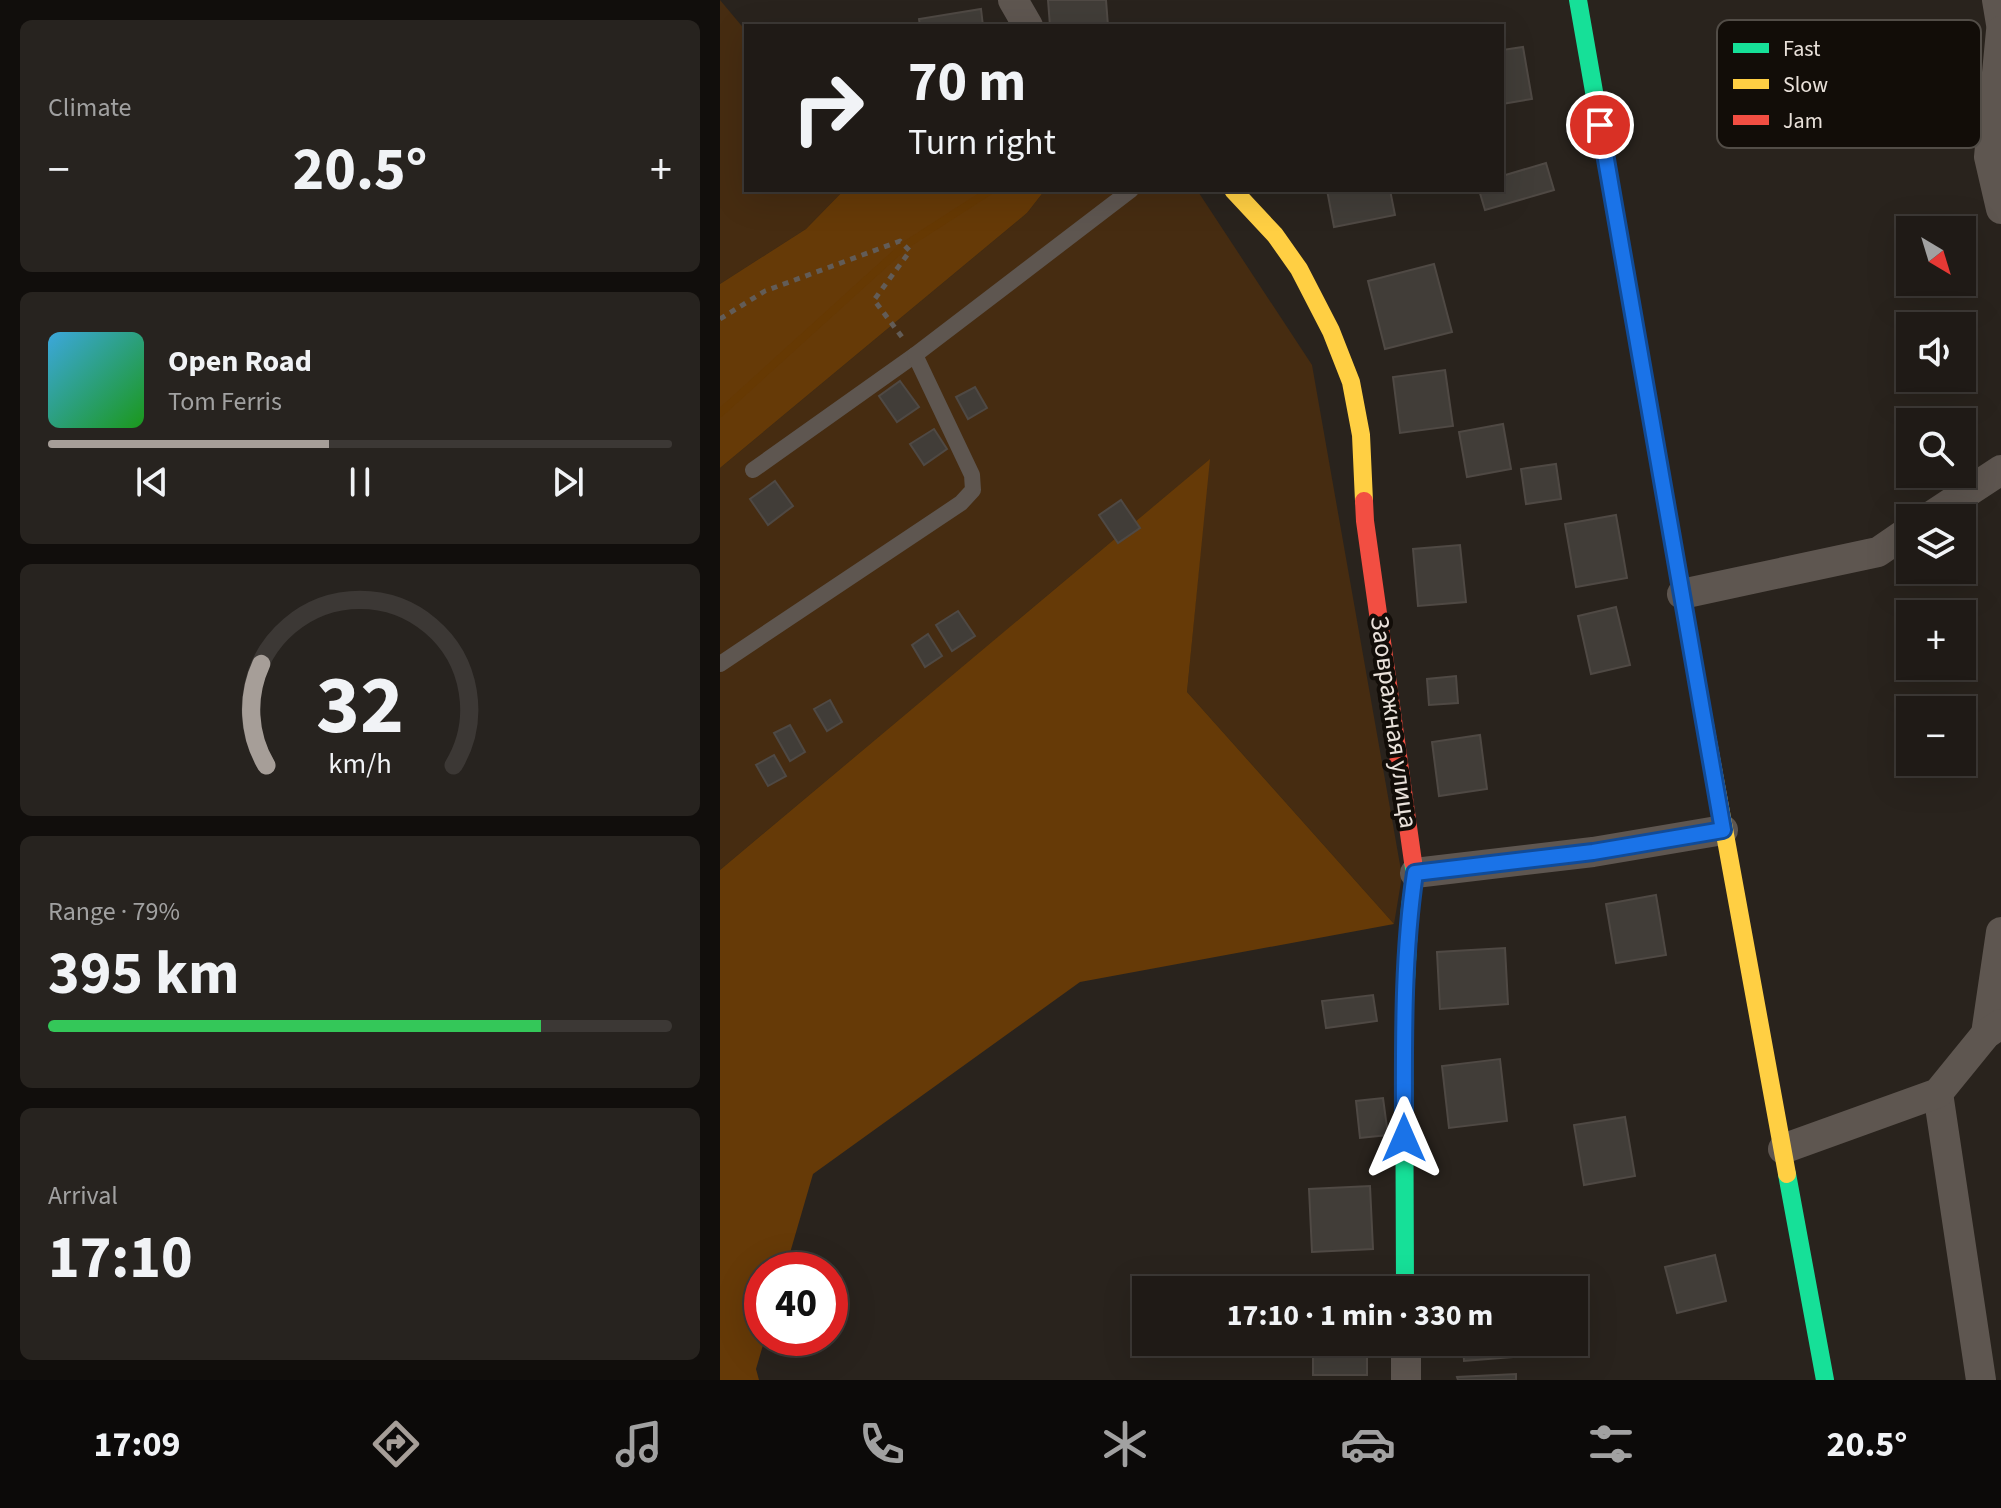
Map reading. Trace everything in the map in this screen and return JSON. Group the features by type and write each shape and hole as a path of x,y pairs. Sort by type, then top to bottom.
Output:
{"street":[{"path":"1013,0 1027,24"},
{"path":"1578,0 1723,830 1825,1380"},
{"path":"1997,0 2001,24"},
{"path":"2001,31 1989,157 2001,209"},
{"name":"Заовражная улица","path":"1235,192 1275,235 1299,269 1331,331 1351,382 1361,435 1365,521 1415,873 1404,1016 1405,1276"},
{"path":"1949,504 2001,470"},
{"path":"1682,594 1878,552 1896,540"},
{"path":"1415,873 1593,852 1723,830"},
{"path":"1783,1149 1938,1093 1994,1029 2001,932"},
{"path":"1938,1093 1981,1380"},
{"path":"1406,1356 1406,1380"}],"lane":[{"path":"753,470 915,355 1128,192"},
{"path":"720,664 961,503 973,490 972,475 915,355"}],"path":[{"path":"720,319 765,291 900,241 910,251 874,300 915,355"}],"shaded area":[{"path":"720,0 744,29 744,192 842,192 806,229 720,284"},
{"path":"842,192 1043,192 1027,213 720,468 720,284 806,229"},
{"path":"1043,192 1198,192 1312,365 1402,876 1394,924 1187,692 1209,460 720,870 720,468 1027,213"},
{"path":"1210,459 1187,692 1394,924 1080,982 813,1174 790,1252 744,1252 744,1356 760,1356 756,1369 759,1380 720,1380 720,870"}],"building":[{"path":"1048,0 1106,0 1108,24 1050,24"},
{"path":"981,9 983,24 920,24 919,19"},
{"path":"1523,47 1532,99 1504,104 1504,50"},
{"path":"1546,163 1554,190 1485,210 1480,192 1504,192 1504,175"},
{"path":"1327,192 1390,192 1395,215 1334,227"},
{"path":"1434,264 1452,332 1385,349 1368,281"},
{"path":"1445,370 1453,426 1400,433 1393,377"},
{"path":"900,381 919,407 897,422 879,396"},
{"path":"975,387 987,408 968,419 956,397"},
{"path":"1503,424 1511,469 1467,477 1459,432"},
{"path":"934,429 947,449 924,465 910,444"},
{"path":"1556,464 1561,499 1526,504 1521,469"},
{"path":"775,481 793,506 768,525 750,499"},
{"path":"1121,500 1140,528 1118,543 1099,515"},
{"path":"1616,515 1627,578 1576,587 1565,524"},
{"path":"1460,545 1466,602 1418,606 1413,549"},
{"path":"1616,607 1630,665 1591,674 1578,616"},
{"path":"958,611 975,636 952,651 936,625"},
{"path":"928,634 942,656 925,667 912,645"},
{"path":"1456,676 1458,703 1429,705 1427,679"},
{"path":"830,700 842,722 827,731 814,709"},
{"path":"790,725 805,752 790,761 774,733"},
{"path":"1480,735 1487,789 1439,796 1432,742"},
{"path":"774,755 786,776 768,786 756,765"},
{"path":"1656,895 1666,955 1616,963 1606,904"},
{"path":"1505,948 1508,1004 1440,1009 1437,952"},
{"path":"1373,995 1377,1021 1326,1028 1322,1001"},
{"path":"1500,1059 1507,1121 1449,1128 1442,1066"},
{"path":"1383,1098 1388,1135 1360,1138 1356,1101"},
{"path":"1625,1117 1635,1176 1584,1185 1574,1125"},
{"path":"1370,1186 1373,1249 1312,1252 1309,1189"},
{"path":"1715,1255 1726,1301 1677,1313 1665,1267"},
{"path":"1313,1356 1367,1356 1367,1375 1313,1375"},
{"path":"1464,1356 1526,1356 1464,1361"},
{"path":"1516,1374 1516,1380 1458,1380 1457,1377"}],"waterway":[{"path":"720,413 904,246 988,192"}],"traffic: fast":[{"path":"1578,0 1697,681"},
{"path":"1405,1276 1404,1016 1415,873 1413,862"},
{"path":"1787,1174 1825,1380"}],"traffic: slow":[{"path":"1235,192 1275,235 1299,269 1331,331 1351,382 1361,435 1364,501"},
{"path":"1697,681 1787,1174"}],"traffic: jam":[{"path":"1364,501 1413,862"}],"route":[{"path":"1404,1138 1404,1016 1415,873 1593,852 1723,830 1600,125"}]}
